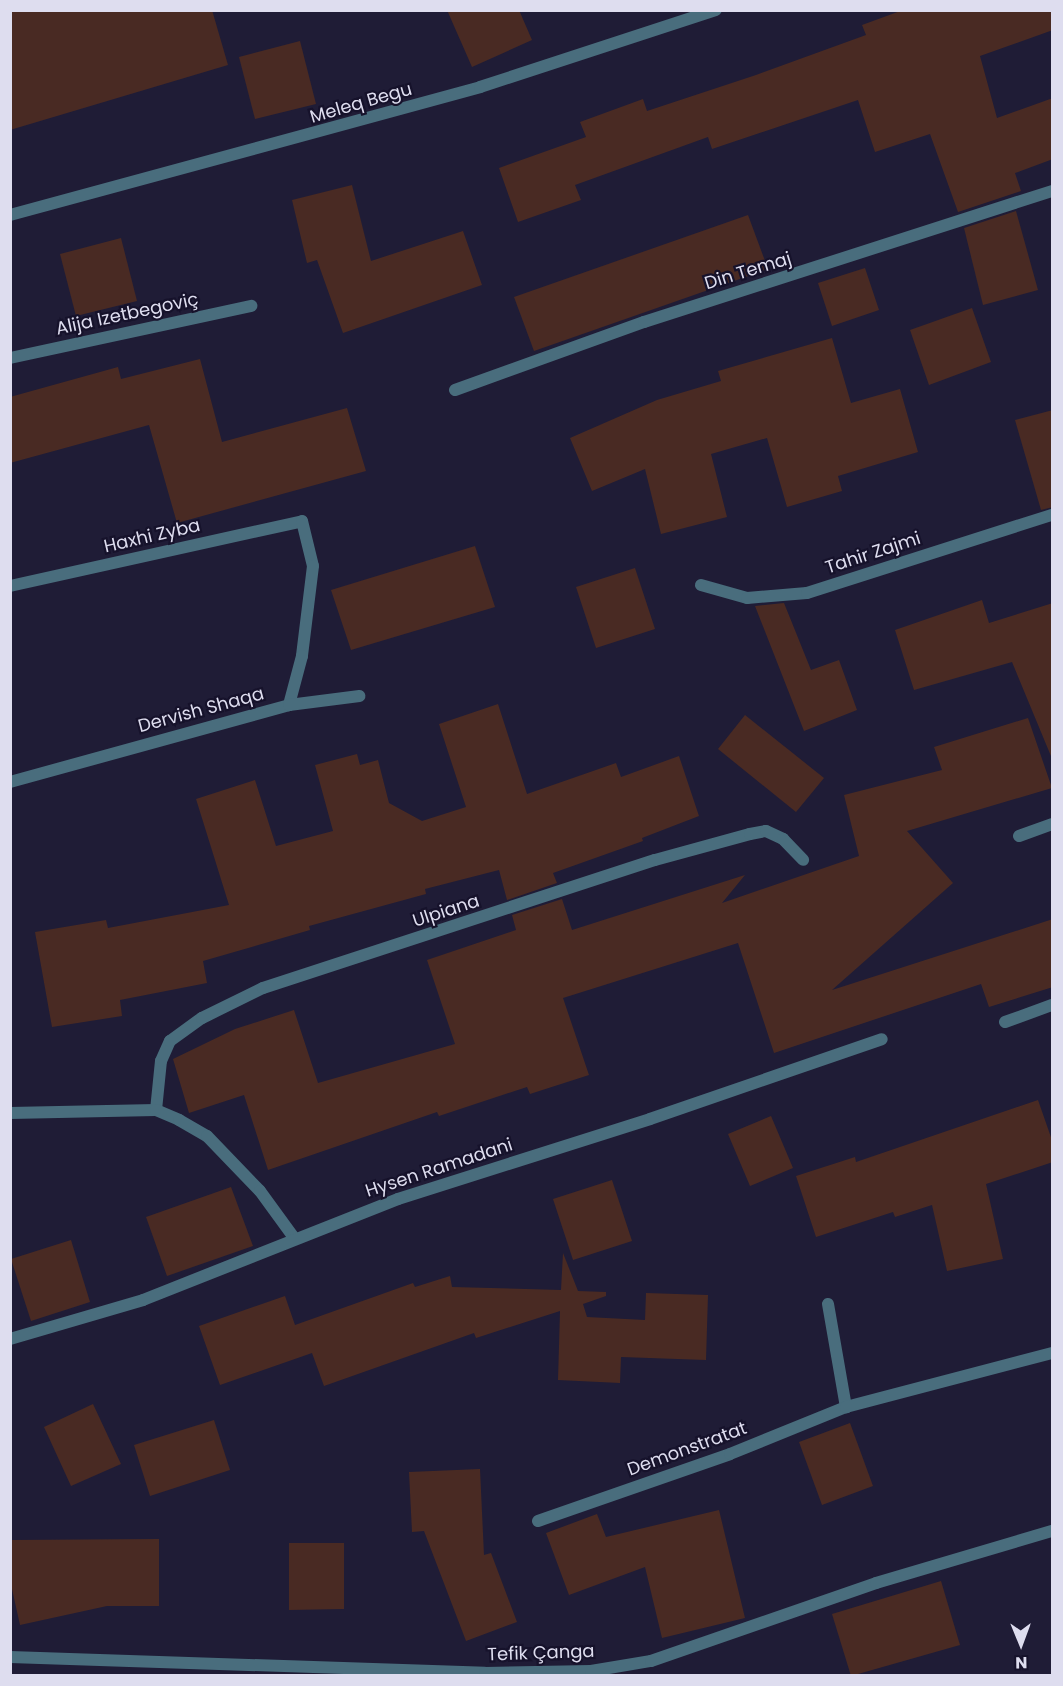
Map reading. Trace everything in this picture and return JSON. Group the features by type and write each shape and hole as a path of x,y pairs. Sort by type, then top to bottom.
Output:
{"street":[{"name":"Meleq Begu","path":"10,215 480,87 716,10"},
{"name":"Din Temaj","path":"455,390 644,322 1053,191"},
{"name":"Alija Izetbegoviç","path":"10,358 251,306"},
{"name":"Tahir Zajmi","path":"701,585 747,598 807,593 1053,515"},
{"name":"Haxhi Zyba","path":"10,586 302,521"},
{"name":"Dervish Shaqa","path":"10,782 289,705 302,656 313,566 302,521"},
{"path":"289,705 359,696"},
{"path":"1019,836 1053,824"},
{"name":"Ulpiana","path":"156,1110 161,1061 170,1041 202,1018 263,988 655,860 750,834 766,831 783,839 803,860"},
{"path":"1005,1022 1053,1005"},
{"name":"Hysen Ramadani","path":"10,1339 143,1300 398,1199 650,1119 882,1039"},
{"path":"10,1113 156,1110 207,1137 260,1191 295,1239"},
{"path":"828,1304 846,1407"},
{"name":"Demonstratat","path":"538,1521 730,1454 846,1407 1053,1353"},
{"name":"Tefik Çanga","path":"10,1657 485,1673 591,1671 651,1660 876,1583 1053,1531"}],"building":[{"path":"10,10 212,10 228,65 10,130"},
{"path":"447,10 519,10 532,40 472,67"},
{"path":"903,10 1053,10 1053,30 980,56 997,118 1053,98 1053,159 1015,173 1021,191 958,212 930,134 875,152 858,100 712,149 708,137 575,185 581,200 518,222 499,168 586,137 580,122 643,99 647,111 756,75 866,35 862,25"},
{"path":"300,41 316,104 255,119 239,57"},
{"path":"352,185 371,261 463,231 482,285 343,333 317,260 307,263 292,200"},
{"path":"1016,211 1038,290 983,305 964,228"},
{"path":"748,215 768,269 534,351 514,297"},
{"path":"121,238 137,301 76,316 60,254"},
{"path":"865,268 879,310 832,326 818,283"},
{"path":"972,308 991,362 929,385 910,330"},
{"path":"832,338 851,403 900,389 918,452 838,476 842,491 787,507 767,438 711,454 727,517 661,534 645,469 592,491 570,438 657,400 721,381 718,371"},
{"path":"200,359 222,442 347,408 366,471 177,523 149,425 10,463 10,397 118,367 121,379"},
{"path":"1053,410 1053,507 1041,510 1015,420"},
{"path":"475,546 495,607 351,650 331,590"},
{"path":"635,568 655,629 596,648 576,587"},
{"path":"982,600 989,623 1053,603 1053,761 1012,662 914,690 895,630"},
{"path":"784,603 811,670 839,660 857,710 804,731 755,606"},
{"path":"498,704 527,794 616,763 621,777 679,756 699,816 642,838 643,841 553,873 557,883 507,900 499,870 425,889 426,894 309,926 310,930 203,961 207,983 120,1000 122,1016 52,1027 35,932 106,920 108,928 229,905 196,799 255,780 276,846 333,831 315,765 357,754 360,765 378,760 389,803 422,821 466,807 439,724"},
{"path":"745,715 824,778 796,812 718,749"},
{"path":"1028,718 1052,788 907,831 953,883 832,990 1053,919 1053,987 989,1007 981,984 774,1053 738,943 563,998 589,1075 530,1094 527,1087 439,1116 437,1112 268,1170 244,1095 189,1113 173,1059 235,1029 294,1010 318,1083 455,1044 427,960 516,930 512,915 562,899 572,930 745,875 722,903 859,856 844,795 942,770 934,747"},
{"path":"1038,1100 1053,1143 1053,1162 986,1184 1003,1259 947,1271 932,1205 895,1217 893,1212 816,1237 796,1176 855,1157 856,1162"},
{"path":"771,1116 793,1168 750,1186 728,1134"},
{"path":"612,1180 632,1241 573,1260 553,1199"},
{"path":"231,1187 253,1246 167,1276 146,1217"},
{"path":"71,1240 90,1302 31,1321 11,1259"},
{"path":"563,1253 578,1291 606,1292 606,1296 583,1304 587,1317 645,1320 646,1293 708,1295 706,1360 621,1357 620,1383 558,1380 560,1311 476,1338 474,1333 324,1386 312,1353 220,1385 199,1326 285,1296 295,1325 413,1283 415,1287 450,1276 452,1287 561,1290"},
{"path":"93,1404 121,1464 71,1486 44,1427"},
{"path":"214,1420 230,1470 150,1496 134,1445"},
{"path":"850,1423 873,1486 822,1505 799,1442"},
{"path":"480,1469 484,1555 491,1553 517,1622 466,1641 424,1531 412,1532 409,1472"},
{"path":"719,1510 745,1618 662,1638 645,1567 569,1595 546,1533 597,1514 606,1537"},
{"path":"159,1539 159,1606 107,1606 20,1625 10,1580 10,1540"},
{"path":"289,1543 344,1543 344,1609 289,1610"},
{"path":"941,1581 960,1645 851,1676 832,1614"}]}
